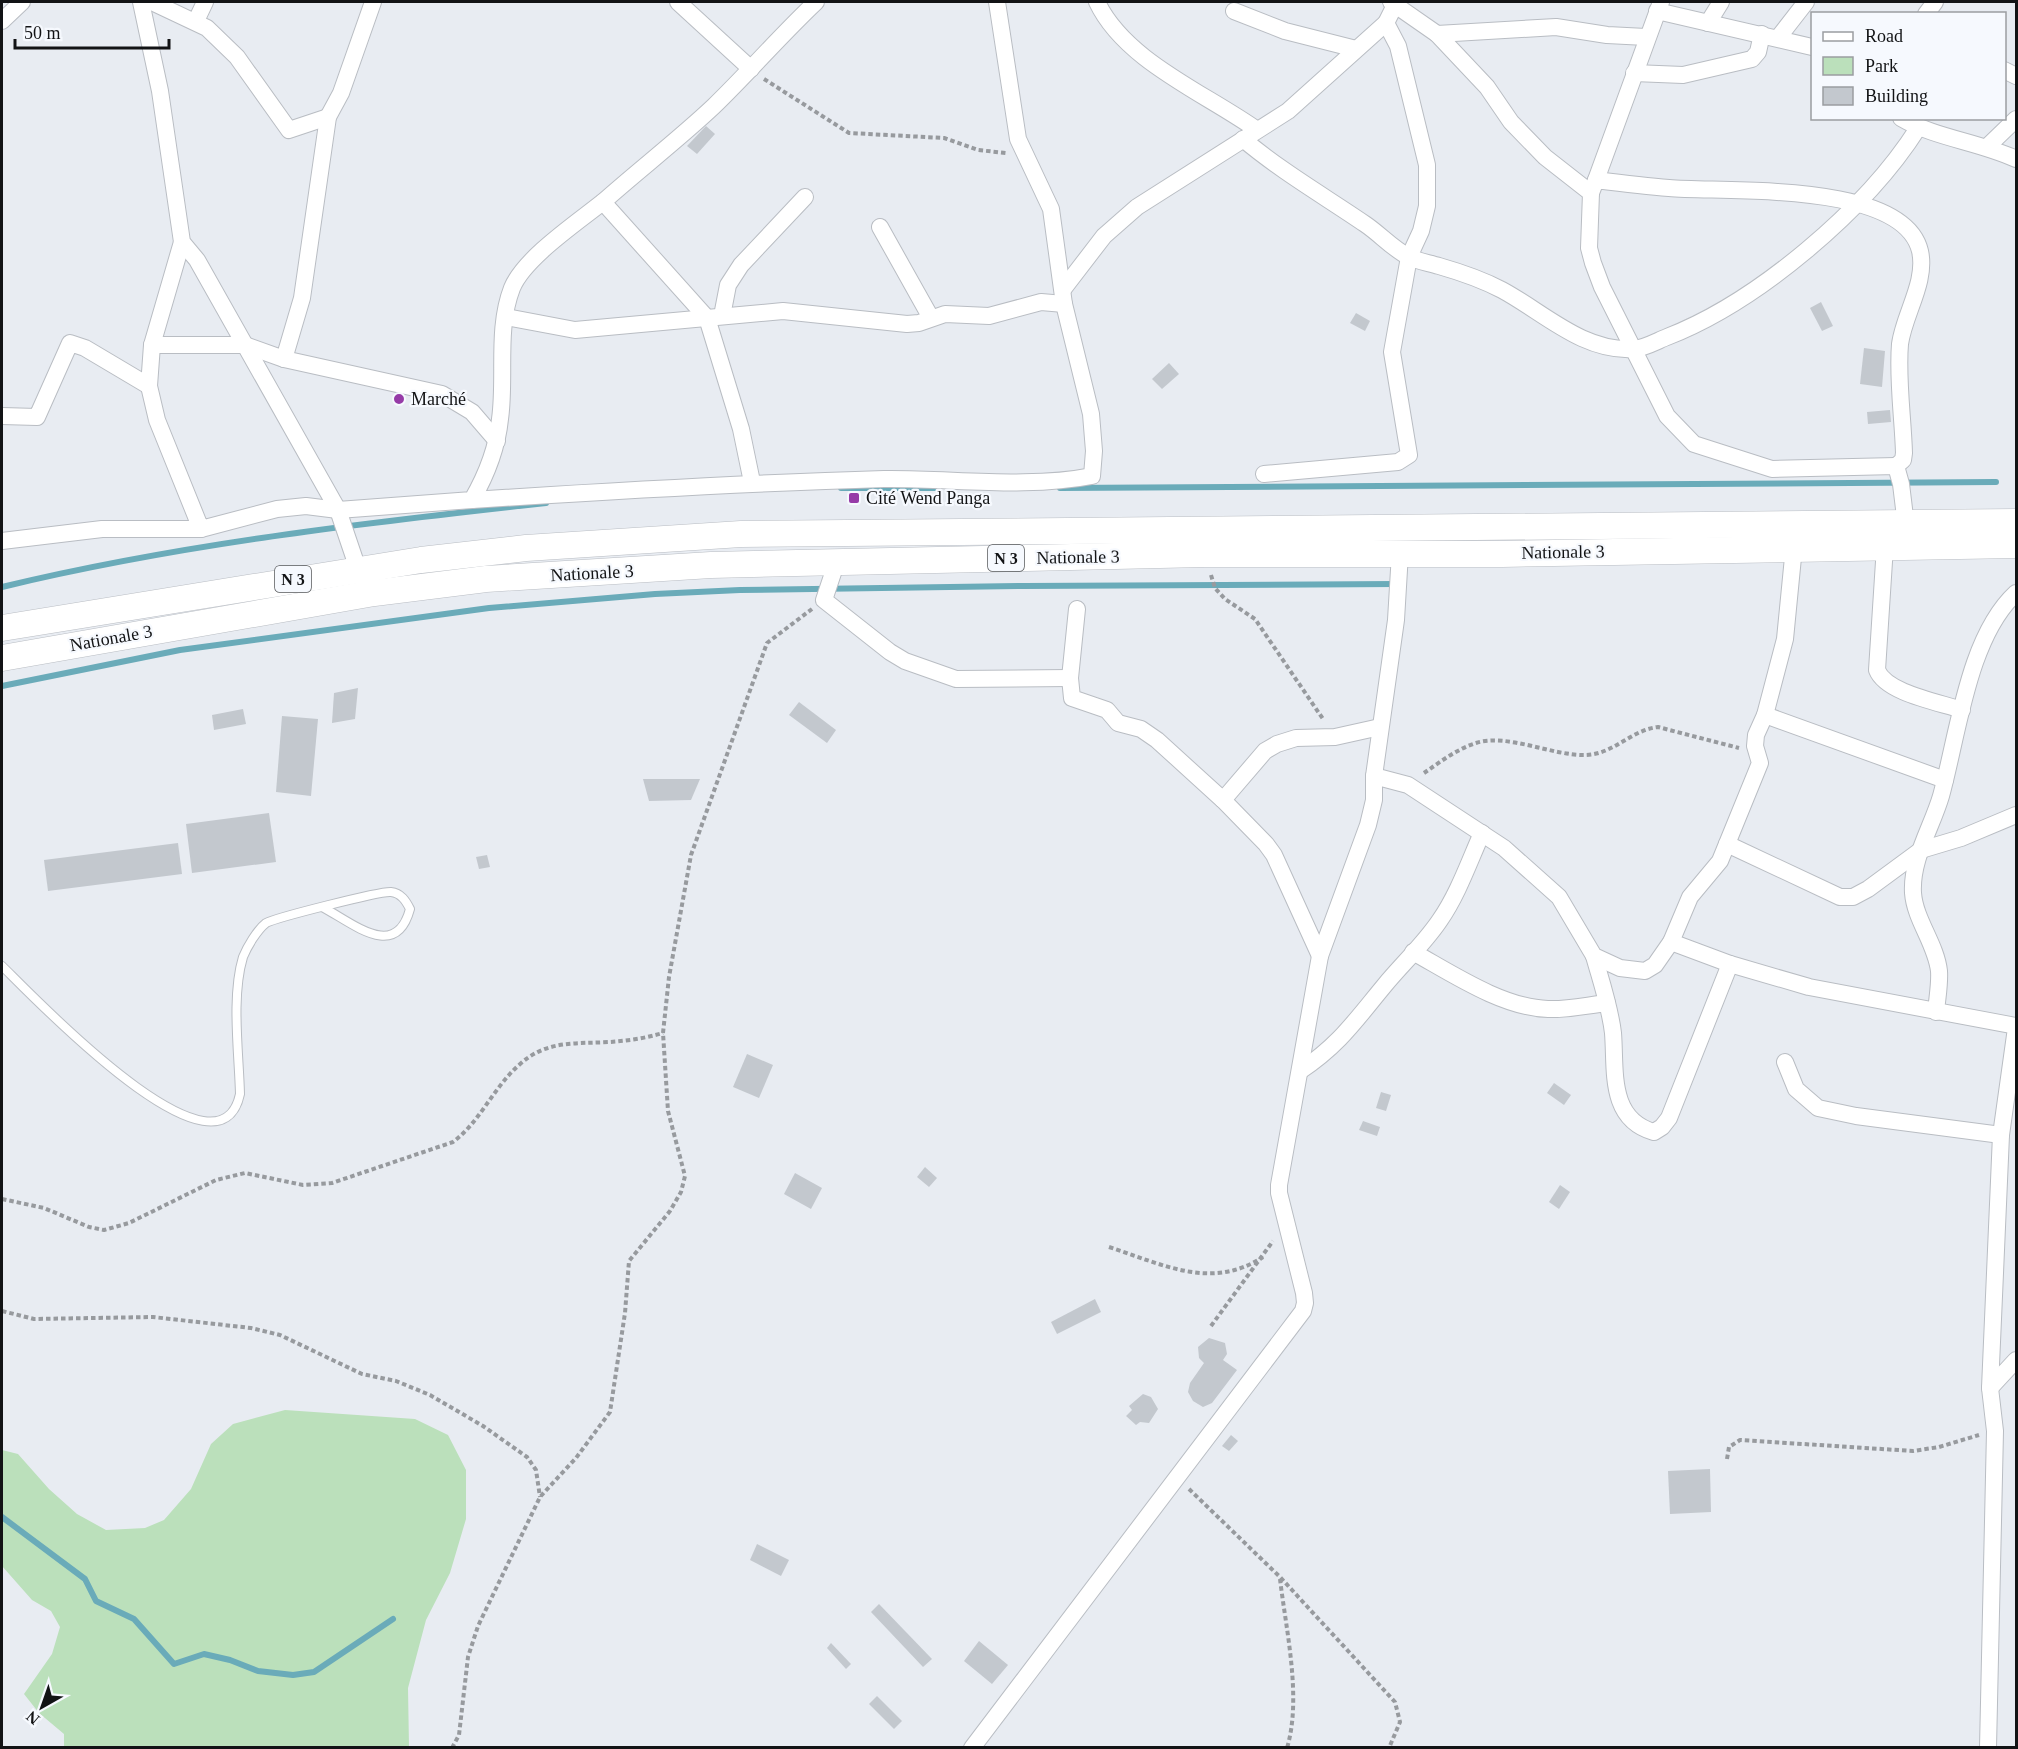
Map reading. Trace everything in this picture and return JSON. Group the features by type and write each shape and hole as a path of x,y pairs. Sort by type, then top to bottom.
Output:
{"main road":[{"name":"N 3","path":"1906,525 2016,522"},
{"name":"Nationale 3","path":"2,628 358,569 514,549 741,534 1906,525"},
{"name":"Nationale 3","path":"2,658 374,593 486,579 711,565 1204,554 2016,545"}],"street":[{"path":"2,21 22,2"},
{"path":"141,2 160,92 182,242 152,345 149,386 157,420 201,529"},
{"path":"152,2 207,28 237,57 289,130 328,117"},
{"path":"196,21 205,2"},
{"path":"284,359 302,298 328,117 341,93 373,2"},
{"path":"678,2 751,69"},
{"path":"472,500 488,470 497,441 501,417 501,372 506,318 512,289 519,276 560,235 603,202 706,113 816,2"},
{"path":"2,541 102,529 201,529 277,509 306,506 338,510 752,482 918,478 1064,481 1092,476 1094,451 1091,414 1064,296 1051,208 1018,139 997,2"},
{"path":"1097,2 1111,27 1171,77 1229,110 1250,134 1265,158 1365,224 1409,257 1456,271 1501,289 1562,329 1596,344 1634,349 1688,329 1770,278 1827,231 1892,166 1918,128"},
{"path":"1708,23 1721,2"},
{"path":"1634,73 1683,75 1752,59 1770,36 1806,2"},
{"path":"506,318 575,330 783,311 893,324 919,323 945,314 989,316 1064,296 1104,236 1137,207 1308,95 1386,23 1393,3 1437,34 1487,87 1512,122 1545,157 1594,187 1756,190 1857,201 1902,222 1920,250 1920,272 1900,344 1904,453 1902,460 1896,466 1772,469 1694,444 1667,416 1593,263 1589,248 1594,187 1659,6 1708,23 1811,47"},
{"path":"1234,11 1285,31 1356,50"},
{"path":"1264,474 1398,462 1409,455 1392,352 1409,257 1421,231 1427,206 1427,165 1398,46 1386,23"},
{"path":"1437,34 1556,27 1607,35 1646,37"},
{"path":"1987,147 2016,119"},
{"path":"1904,120 1918,128 1987,147 2016,159"},
{"path":"714,317 728,285 741,265 805,197"},
{"path":"603,202 714,317 752,482"},
{"path":"880,226 931,318"},
{"path":"182,242 197,260 338,510 358,569 374,593"},
{"path":"2,416 37,417 70,343 85,348 149,386"},
{"path":"152,345 245,345 284,359 442,394 472,412 497,441"},
{"path":"1896,466 1901,483 1906,525"},
{"path":"1885,546 1877,670 1880,677 1893,687 1962,710"},
{"path":"1594,956 1620,968 1645,971 1654,965 1671,942 1690,897 1712,872 1727,844 1760,763 1756,735 1765,715 1785,639 1794,547"},
{"path":"972,1748 1175,1476 1291,1330 1305,1303 1279,1193 1320,956 1368,825 1374,800 1374,776 1396,620 1400,553"},
{"path":"837,561 824,600 890,652 905,661 956,679 1070,678"},
{"path":"1936,1012 1939,970 1913,893 1920,850 1945,780 1962,710 1988,633 2002,608 2016,593"},
{"path":"1077,609 1070,678 1072,699 1107,710 1118,723 1141,729 1172,752 1253,830 1274,855 1320,956"},
{"path":"1765,715 1945,780"},
{"path":"1223,800 1265,750 1296,738 1335,736 1380,727"},
{"path":"1374,776 1408,785 1482,833 1504,848 1559,897 1594,956 1613,1032 1614,1084 1618,1100 1627,1114 1642,1129 1654,1132 1662,1127 1669,1118 1730,964"},
{"path":"1727,844 1840,897 1853,897 1868,889 1920,850 1961,838 2016,815"},
{"path":"1300,1071 1328,1052 1353,1026 1427,938 1447,909 1482,833"},
{"path":"1671,942 1730,964 1809,987 2016,1027 2001,1135 1990,1388 1995,1431 1988,1748"},
{"path":"1413,952 1480,988 1521,1004 1547,1009 1607,1003"},
{"path":"1785,1062 1796,1089 1818,1108 1856,1116 2001,1135"},
{"path":"1990,1388 2016,1360"}],"lane":[{"path":"2,966 112,1071 166,1107 197,1120 216,1122 232,1112 238,1104 240,1094 238,992 243,956 256,934 267,923 324,908 391,892 404,898 410,909 406,924 400,932 389,936 373,935 324,908"}],"path":[{"path":"751,69 788,96 849,133 944,138 978,150 1024,155"},
{"path":"1204,554 1215,588 1225,599 1255,620 1335,736"},
{"path":"452,1748 459,1735 468,1657 478,1626 540,1497 576,1458 610,1412 629,1261 670,1210 681,1192 685,1176 668,1111 663,1033 669,977 691,855 763,652 772,638 824,600"},
{"path":"1408,785 1448,756 1477,742 1503,742 1588,755 1611,750 1646,729 1658,727 1757,753"},
{"path":"2,1199 44,1208 89,1227 104,1230 129,1223 216,1179 245,1173 303,1185 332,1183 453,1142 465,1132 517,1067 538,1050 561,1043 610,1042 663,1033"},
{"path":"1211,1326 1263,1257 1273,1239"},
{"path":"1109,1247 1184,1271 1204,1274 1244,1269 1263,1257"},
{"path":"2,1311 34,1319 153,1317 252,1328 280,1335 362,1374 396,1381 430,1395 483,1426 527,1457 536,1470 540,1497"},
{"path":"1727,1459 1729,1447 1740,1440 1913,1451 1939,1447 1995,1431"},
{"path":"1175,1476 1280,1577 1395,1702 1400,1722 1389,1748"},
{"path":"1280,1577 1293,1708 1293,1727 1287,1748"}],"green space":[{"path":"285,1410 415,1419 448,1435 466,1470 466,1519 450,1573 426,1620 408,1688 409,1747 64,1747 64,1734 39,1713 24,1694 52,1654 60,1627 51,1611 32,1600 2,1566 2,1450 18,1454 49,1489 77,1514 106,1530 145,1528 164,1520 191,1489 211,1444 233,1424"}],"building":[{"path":"706,126 715,134 697,154 687,146"},
{"path":"1821,302 1833,326 1822,331 1810,308"},
{"path":"1356,313 1370,321 1365,331 1350,323"},
{"path":"1864,348 1885,351 1882,387 1860,384"},
{"path":"1169,363 1179,374 1162,389 1152,379"},
{"path":"1890,410 1891,422 1868,424 1867,412"},
{"path":"358,688 355,719 332,723 334,693"},
{"path":"799,702 836,730 827,743 789,715"},
{"path":"243,709 246,724 214,730 212,715"},
{"path":"282,716 318,719 311,796 276,792"},
{"path":"643,779 700,779 691,800 649,801"},
{"path":"269,813 276,862 192,873 186,824"},
{"path":"178,843 182,874 48,891 44,860"},
{"path":"487,855 490,867 479,869 476,857"},
{"path":"747,1054 773,1065 759,1098 733,1087"},
{"path":"1554,1083 1571,1095 1564,1105 1547,1093"},
{"path":"1381,1092 1391,1095 1386,1111 1376,1108"},
{"path":"1363,1121 1380,1127 1377,1136 1359,1130"},
{"path":"925,1167 937,1178 929,1187 917,1177"},
{"path":"795,1173 822,1188 811,1209 784,1194"},
{"path":"1560,1185 1570,1192 1559,1209 1549,1202"},
{"path":"1095,1299 1101,1312 1057,1334 1051,1322"},
{"path":"1209,1338 1225,1343 1227,1354 1223,1360 1237,1370 1212,1403 1203,1407 1193,1401 1188,1392 1190,1383 1204,1363 1199,1358 1198,1347"},
{"path":"1143,1394 1151,1397 1158,1409 1149,1423 1140,1422 1136,1425 1126,1416 1132,1410 1129,1406"},
{"path":"1231,1435 1238,1441 1229,1451 1222,1446"},
{"path":"1710,1469 1711,1512 1670,1514 1668,1471"},
{"path":"757,1544 789,1560 781,1576 750,1560"},
{"path":"879,1604 932,1659 923,1667 871,1612"},
{"path":"979,1641 1008,1665 992,1684 964,1661"},
{"path":"831,1643 851,1664 846,1669 827,1648"},
{"path":"877,1696 902,1721 894,1729 869,1704"}],"waterway":[{"path":"1060,488 1996,482"},
{"path":"841,488 939,488"},
{"path":"2,587 136,559 272,536 546,503"},
{"path":"2,686 180,650 489,608 655,594 740,590 1024,586 1396,584"},
{"path":"2,1517 85,1579 96,1601 134,1619 174,1664 204,1654 230,1660 258,1671 293,1675 314,1672 393,1619"}],"place":[{"name":"Marché","path":"399,399"},
{"name":"Cité Wend Panga","path":"854,498"}]}
